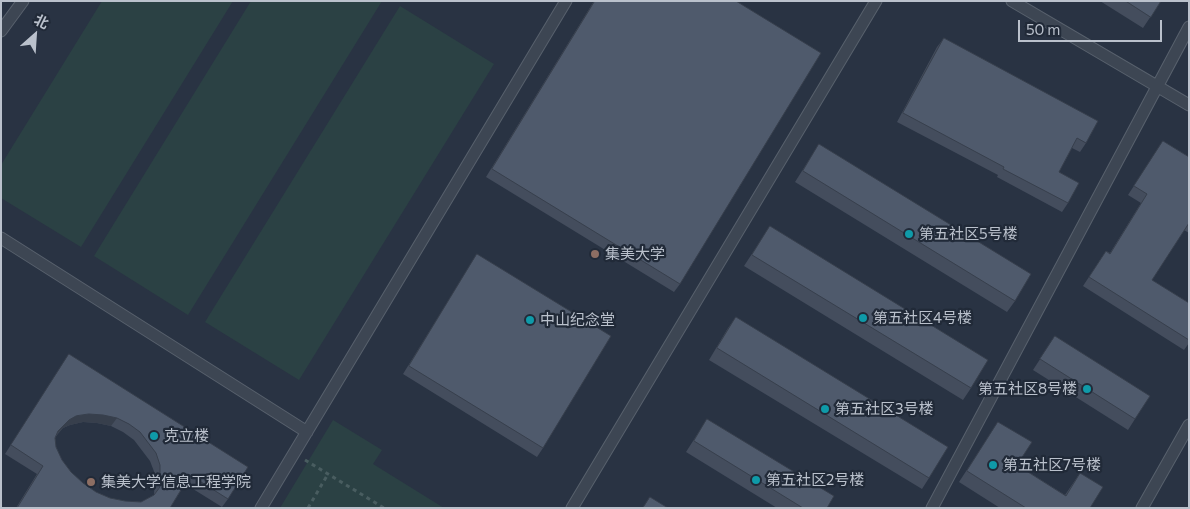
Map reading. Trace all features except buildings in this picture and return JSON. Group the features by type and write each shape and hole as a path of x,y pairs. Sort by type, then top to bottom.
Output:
{"lane":[{"path":"1,31 23,1"},
{"path":"261,508 566,1"},
{"path":"572,508 876,1"},
{"path":"1012,1 1189,105"},
{"path":"932,508 1189,27"},
{"path":"1,238 307,432"},
{"path":"1142,508 1189,425"}],"path":[{"path":"294,453 384,508"},
{"path":"308,508 328,474"}],"green space":[{"path":"102,1 233,1 81,247 1,198 1,165"},
{"path":"251,1 382,1 188,315 94,256"},
{"path":"400,6 494,64 299,380 205,322"},
{"path":"333,420 382,450 373,464 444,508 280,508"}],"place":[{"name":"第五社区5号楼","path":"909,234"},
{"name":"集美大学","path":"595,254"},
{"name":"第五社区4号楼","path":"863,318"},
{"name":"中山纪念堂","path":"530,320"},
{"name":"第五社区8号楼","path":"1087,389"},
{"name":"第五社区3号楼","path":"825,409"},
{"name":"克立楼","path":"154,436"},
{"name":"第五社区7号楼","path":"993,465"},
{"name":"第五社区2号楼","path":"756,480"},
{"name":"集美大学信息工程学院","path":"91,482"}]}
